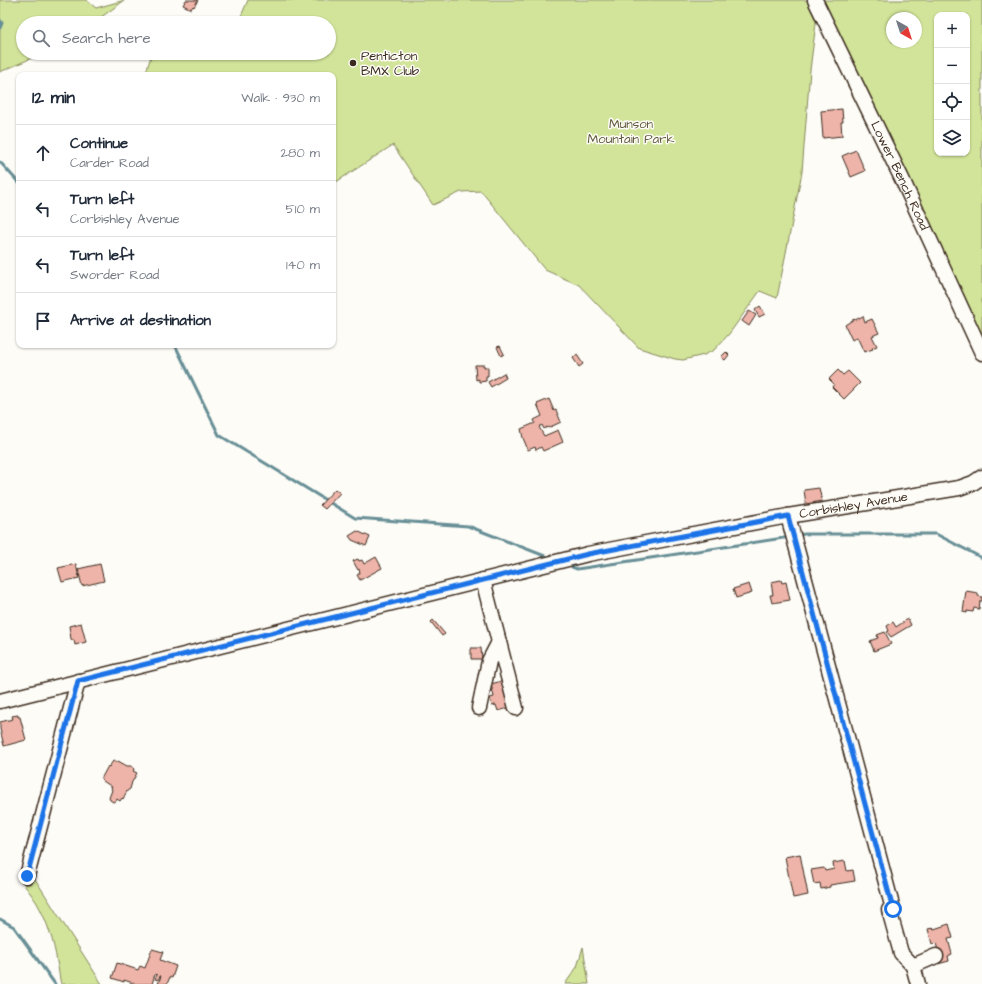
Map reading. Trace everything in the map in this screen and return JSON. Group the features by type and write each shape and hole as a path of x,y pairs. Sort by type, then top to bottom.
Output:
{"street":[{"name":"Lower Bench Road","path":"815,0 902,179 982,353"},
{"name":"Corbishley Avenue","path":"1,697 78,681 588,554 788,516 959,488 973,483 982,477"},
{"path":"788,516 891,909 901,953 913,966 918,984"},
{"path":"483,580 516,708"},
{"path":"479,708 489,661 499,642"},
{"path":"27,876 78,681"},
{"path":"913,966 936,956"}],"green space":[{"path":"0,0 86,0 96,8 125,0 103,16 16,16 16,60 27,60 0,72"},
{"name":"Munson Mountain Park","path":"248,0 813,0 815,3 816,23 810,70 802,172 777,298 760,291 729,334 714,350 704,355 683,360 639,348 579,285 545,270 481,191 461,192 433,205 393,145 336,182 336,72 146,72 150,60 336,60 336,16 241,16"},
{"path":"823,0 982,0 982,340"},
{"path":"35,878 102,984 61,984 50,932 41,910 24,885"},
{"path":"583,947 589,984 565,984 577,967"}],"building":[{"path":"186,0 198,0 191,9 183,5"},
{"path":"842,109 842,136 823,138 821,111"},
{"path":"856,150 865,171 851,177 842,156"},
{"path":"760,306 765,314 759,317 755,310"},
{"path":"749,311 756,315 749,326 742,321"},
{"path":"863,316 865,322 872,319 879,333 872,336 877,346 864,352 857,337 852,340 845,325 854,319 855,320"},
{"path":"500,346 504,354 501,356 497,347"},
{"path":"726,352 729,355 725,360 721,357"},
{"path":"577,355 583,364 579,367 573,358"},
{"path":"475,365 484,365 484,367 488,367 488,376 486,376 486,381 479,382 479,379 476,380"},
{"path":"838,370 843,375 848,371 860,383 844,399 832,387 834,384 829,379"},
{"path":"504,373 506,378 491,387 488,382"},
{"path":"549,399 561,422 544,429 542,425 539,427 544,436 558,430 563,442 543,451 541,447 536,450 535,447 528,450 521,429 535,423 534,420 542,416 537,404"},
{"path":"819,488 822,501 806,504 804,490"},
{"path":"335,489 340,493 325,509 320,505"},
{"path":"357,531 370,537 366,546 352,540 349,536"},
{"path":"376,557 382,568 360,580 357,575 360,573 359,569 358,570 353,561 358,559 359,561 362,560 364,564"},
{"path":"76,564 79,578 62,582 58,568"},
{"path":"100,564 104,581 82,586 78,569"},
{"path":"781,580 782,583 786,582 790,600 772,603 770,595 773,595 771,582"},
{"path":"749,584 752,593 736,598 733,589"},
{"path":"966,591 978,593 978,596 982,597 979,609 974,608 973,612 963,612"},
{"path":"908,619 911,625 891,637 887,632 889,631 887,626 893,622 896,627"},
{"path":"433,620 445,634 442,636 431,622"},
{"path":"81,623 86,642 75,645 74,640 71,639 69,626"},
{"path":"885,632 891,644 874,651 870,641 878,638 877,635"},
{"path":"471,648 481,648 482,659 471,659"},
{"path":"505,680 511,707 498,711 496,705 492,706 490,698 494,697 491,684"},
{"path":"18,715 18,717 20,717 26,740 4,746 0,722 13,719 12,716"},
{"path":"113,761 118,763 118,761 127,766 133,767 133,771 137,773 130,789 127,791 123,799 122,798 120,801 117,799 113,802 109,798 112,787 101,779 108,766 109,767"},
{"path":"800,854 808,895 793,898 785,857"},
{"path":"845,861 847,871 853,870 855,881 830,885 830,887 821,889 820,883 814,884 811,870 824,868 825,871 834,869 833,863"},
{"path":"949,924 953,938 948,939 952,954 948,956 949,961 934,965 933,960 940,958 936,943 932,944 928,929 934,929"},
{"path":"152,949 163,952 160,960 176,966 172,978 170,977 167,984 158,984 161,976 158,980 155,979 157,975 155,974 152,984 136,984 112,978 117,963 138,970 140,966 145,968"}],"waterway":[{"path":"0,20 2,23 0,28"},
{"path":"0,162 16,180"},
{"path":"176,348 219,435 355,518 468,526 550,558"},
{"path":"797,535 936,534 982,558"},
{"path":"572,567 577,569 790,537"},
{"path":"0,919 14,927 55,984"}],"place":[{"name":"Penticton BMX Club","path":"353,63"}],"route":[{"path":"27,876 78,681 588,554 788,516 893,909"}]}
